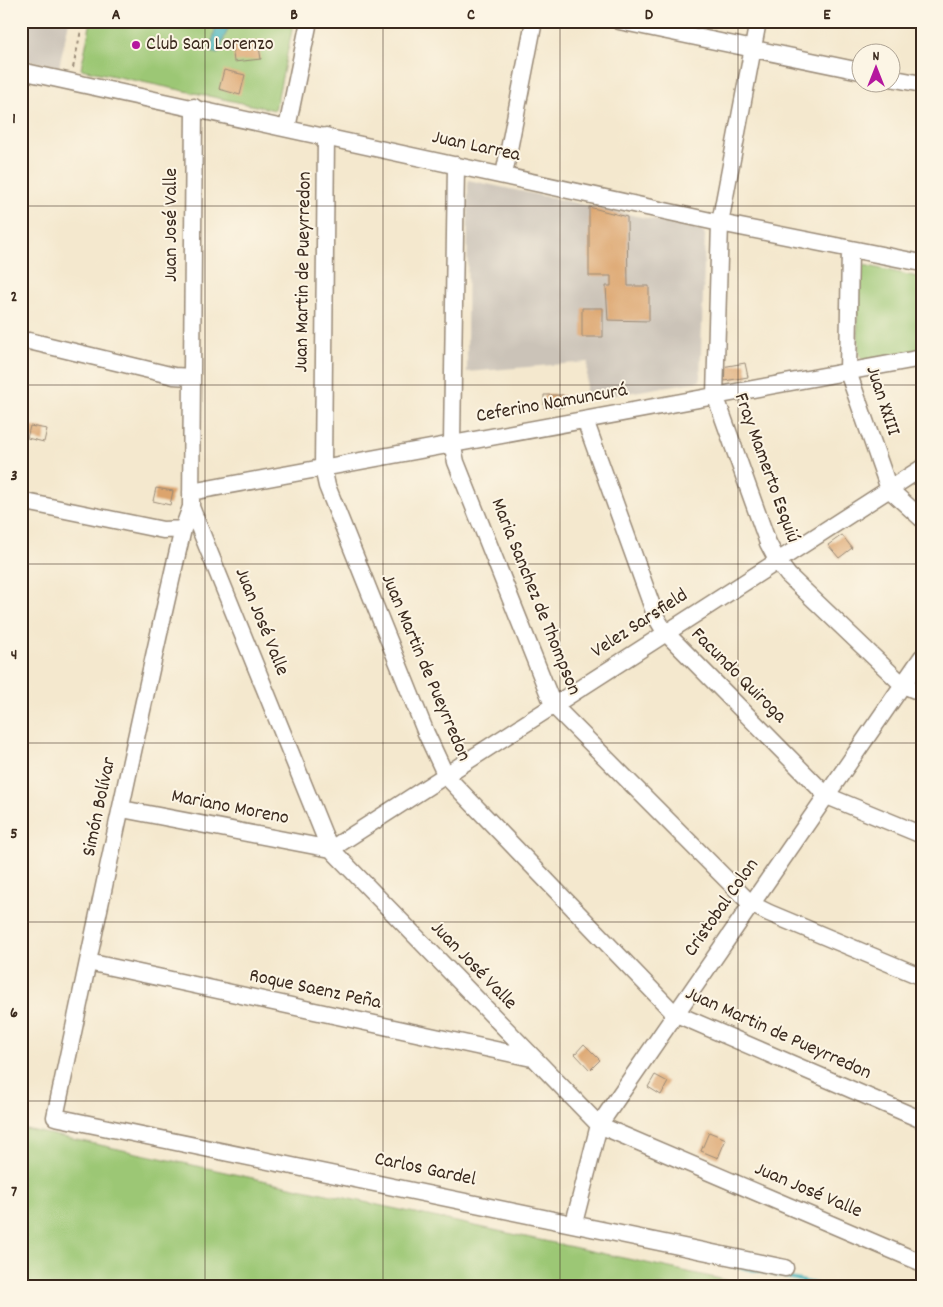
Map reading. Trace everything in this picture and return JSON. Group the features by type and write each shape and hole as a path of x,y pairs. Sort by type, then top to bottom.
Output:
{"street":[{"path":"287,128 309,21"},
{"path":"504,175 534,21"},
{"path":"618,21 850,69"},
{"name":"Fray Mamerto Esquiú","path":"758,21 720,222 715,395 768,543 778,562 788,575 903,685 922,693"},
{"name":"Juan Larrea","path":"21,71 720,222 922,263"},
{"path":"900,80 922,84"},
{"name":"Juan José Valle","path":"194,107 191,500 331,849 599,1125 922,1263"},
{"name":"Juan Martin de Pueyrredon","path":"326,136 323,468 331,495 426,734 446,776 674,1013 922,1120"},
{"name":"Maria Sanchez de Thompson","path":"456,165 452,444 456,462 553,705 751,904 922,977"},
{"name":"Juan XXIII","path":"850,249 848,372 889,489 922,519"},
{"path":"29,341 174,376 192,377"},
{"name":"Ceferino Namuncurá","path":"191,500 323,468 922,358"},
{"name":"Facundo Quiroga","path":"585,420 656,617 665,632 827,796 922,835"},
{"name":"Velez Sarsfield","path":"331,849 922,468"},
{"path":"21,500 163,530 183,529"},
{"name":"Simón Bolívar","path":"55,1117 122,809 142,703 191,500"},
{"name":"Cristobal Colon","path":"574,1223 599,1125 674,1013 827,796 922,657"},
{"name":"Mariano Moreno","path":"122,809 331,849"},
{"name":"Roque Saenz Peña","path":"88,962 532,1058"},
{"name":"Carlos Gardel","path":"55,1117 785,1268"}],"path":[{"path":"70,82 83,21"}],"shaded area":[{"path":"21,21 69,21 59,67 21,59"},
{"path":"468,180 702,230 705,235 700,381 585,400 588,362 467,372"}],"green space":[{"path":"91,21 294,21 275,110 81,69"},
{"path":"864,265 922,278 922,350 864,360 859,355 855,269"},
{"path":"21,1128 753,1286 21,1286"}],"water":[{"path":"217,21 231,21 218,54 210,52"}],"building":[{"path":"258,41 261,59 234,62 232,45"},
{"path":"224,70 245,75 240,95 219,89"},
{"path":"589,207 627,217 628,286 649,286 649,321 608,320 606,286 611,286 611,276 589,276"},
{"path":"582,308 603,308 603,337 582,337"},
{"path":"745,363 748,377 724,381 722,367"},
{"path":"544,395 563,395 563,407 544,408"},
{"path":"30,426 47,429 44,442 27,438"},
{"path":"156,488 173,491 170,505 153,501"},
{"path":"842,535 852,548 839,558 828,545"},
{"path":"584,1044 600,1060 590,1070 575,1054"},
{"path":"655,1075 668,1082 661,1095 648,1087"},
{"path":"709,1132 726,1139 718,1158 701,1151"}],"waterway":[{"path":"50,1125 113,1137"},
{"path":"663,1251 826,1286"}],"place":[{"name":"Club San Lorenzo","path":"136,45"}]}
